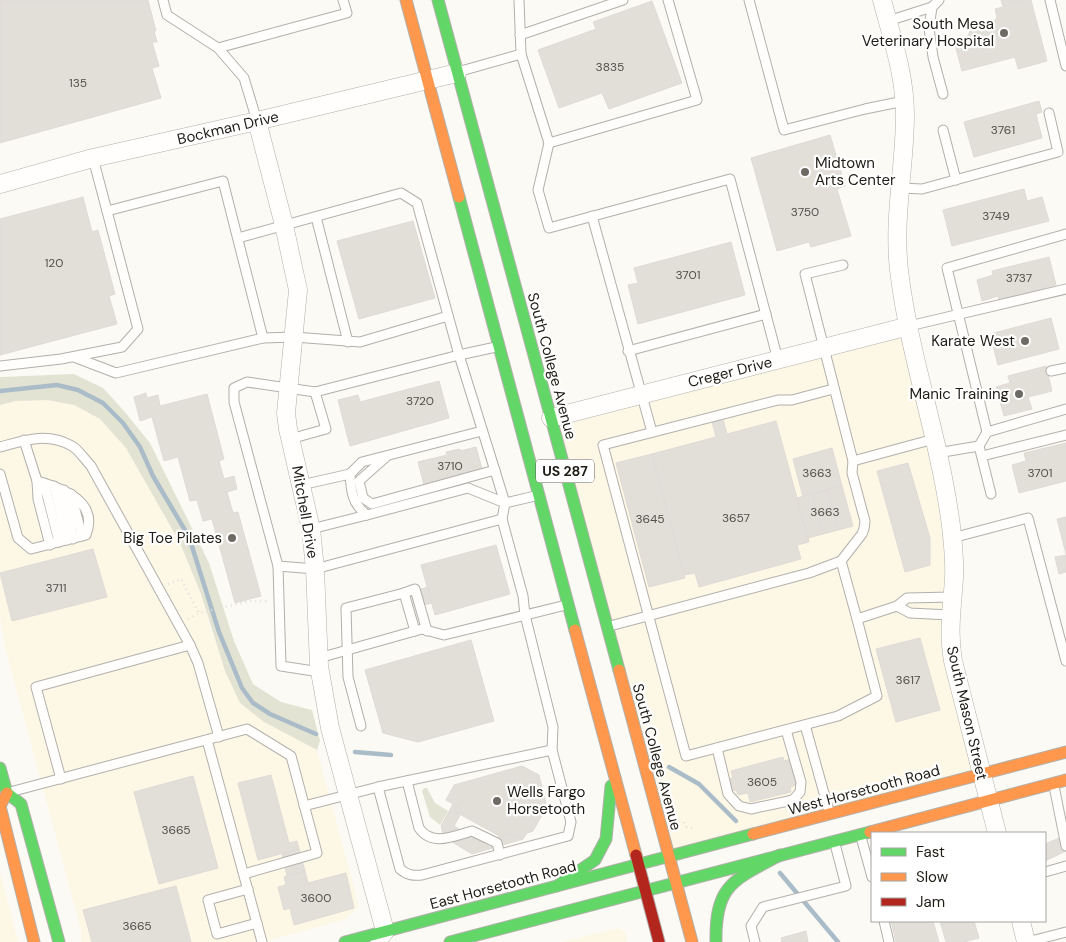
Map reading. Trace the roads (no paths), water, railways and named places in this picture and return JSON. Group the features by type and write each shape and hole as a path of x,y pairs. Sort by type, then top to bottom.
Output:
{"main road":[{"name":"US 287","path":"406,0 659,942"},
{"name":"South College Avenue","path":"438,0 547,417 598,593 692,942"},
{"path":"486,297 499,306"},
{"path":"539,495 552,500"},
{"path":"576,554 588,580 598,593"},
{"name":"West Horsetooth Road","path":"669,857 1066,752"},
{"path":"876,832 899,829 996,789 1066,763"},
{"path":"0,768 3,794 0,806 34,942"},
{"path":"557,886 595,860 606,838 613,770"},
{"path":"966,791 982,774"},
{"path":"996,789 1054,784 1066,780"},
{"path":"3,794 21,804 59,942"},
{"path":"834,841 849,829 862,822"},
{"path":"450,942 871,833"},
{"path":"716,942 715,915 723,893 737,880 780,855"},
{"name":"East Horsetooth Road","path":"345,942 381,937 557,886 669,857"}],"street":[{"name":"South Mason Street","path":"882,0 899,64 905,115 897,237 899,270 952,538 954,578 950,643 952,661 982,774 996,789 997,832"},
{"name":"Bockman Drive","path":"0,184 93,158 257,122 456,72"},
{"name":"Mitchell Drive","path":"257,122 284,225 298,290 286,413 290,440 311,529 320,665 330,728 348,795 381,937"},
{"name":"Creger Drive","path":"547,417 642,395 909,326"},
{"path":"1021,922 1027,942"}],"lane":[{"path":"163,0 167,15 218,48 244,78 257,122"},
{"path":"218,48 347,13 343,0"},
{"path":"519,0 521,54 549,143 538,190 550,228 730,178 778,360"},
{"path":"520,35 623,0"},
{"path":"549,143 697,100 668,0"},
{"path":"749,0 784,130 904,101"},
{"path":"888,21 932,8 939,0"},
{"path":"1050,0 1066,66"},
{"path":"932,8 929,28 933,57 944,94"},
{"path":"456,72 521,54"},
{"path":"900,188 922,189 1058,152 1049,113"},
{"path":"943,130 956,180"},
{"path":"0,366 74,357 122,347 138,329 93,158"},
{"path":"107,211 223,181 263,338"},
{"path":"238,238 402,193 417,203 459,355 505,503 502,519 523,596 524,615 553,727 552,750 571,822 568,836 422,876 405,874 400,869 378,787"},
{"path":"316,216 348,342"},
{"path":"592,216 652,432"},
{"path":"987,432 957,316 947,268 1066,234"},
{"path":"606,627 809,573 841,560 864,529 865,521 852,473 853,461 805,274 843,265"},
{"path":"909,326 1066,289"},
{"path":"628,351 766,314"},
{"path":"74,357 116,373 263,338 294,337 360,342 448,316"},
{"path":"499,347 459,355 315,392 247,382 234,388 234,402 278,566 281,666 320,665 347,650 415,631 422,630 444,635 568,604"},
{"path":"1051,371 1066,368"},
{"path":"833,389 792,400 778,400 602,445 686,756 838,716 878,696 841,560"},
{"path":"290,440 326,429 315,392"},
{"path":"991,494 979,446 987,432 1066,409"},
{"path":"301,485 350,474 362,462 482,431"},
{"path":"982,456 1066,435"},
{"path":"0,447 24,440 44,437 72,446 91,466 190,645 198,663 219,737"},
{"path":"24,440 40,482 70,539"},
{"path":"853,461 935,446 979,446"},
{"path":"388,456 359,481 363,498 372,504 495,470"},
{"path":"0,474 18,538 31,549 86,535 90,526 82,504 78,499 68,492 40,482"},
{"path":"350,474 351,494 359,510 367,515"},
{"path":"40,482 38,499 50,545"},
{"path":"54,486 70,539"},
{"path":"311,529 468,488 505,503 539,495"},
{"path":"68,492 70,539"},
{"path":"952,538 1028,518 1066,661"},
{"path":"278,566 315,569 502,519"},
{"path":"361,726 348,677 346,608 415,589 427,631"},
{"path":"404,592 415,631"},
{"path":"857,619 897,606 907,598 951,606"},
{"path":"897,606 910,613 951,606"},
{"path":"61,779 36,687 190,645"},
{"path":"805,725 830,814"},
{"path":"3,794 248,729 291,756 316,853 244,874"},
{"path":"717,748 728,794 739,806 751,809 793,800 800,792 800,782 786,730"},
{"path":"207,740 262,942"},
{"path":"304,806 378,787 552,750"},
{"path":"407,781 422,833 428,837 441,839 472,831 497,843 500,855"},
{"path":"1054,784 1066,846"},
{"path":"861,834 869,853 871,869"},
{"path":"755,942 751,926 763,907 846,886 834,841"},
{"path":"1046,872 1066,866"},
{"path":"248,889 208,900 217,934 257,923"},
{"path":"884,922 889,942"},
{"path":"1027,942 1066,932"}],"waterway":[{"path":"0,391 57,385 78,390 103,403 123,423 140,447 153,476 189,537 219,632 242,688 253,703 270,714 316,734"},
{"path":"355,752 391,755"},
{"path":"669,767 699,784 736,821"},
{"path":"780,873 838,942"}],"place":[{"name":"South Mesa Veterinary Hospital","path":"1004,33"},
{"name":"Midtown Arts Center","path":"805,172"},
{"name":"Karate West","path":"1025,341"},
{"name":"Manic Training","path":"1019,394"},
{"name":"Big Toe Pilates","path":"232,538"},
{"name":"Wells Fargo Horsetooth","path":"497,801"}]}
